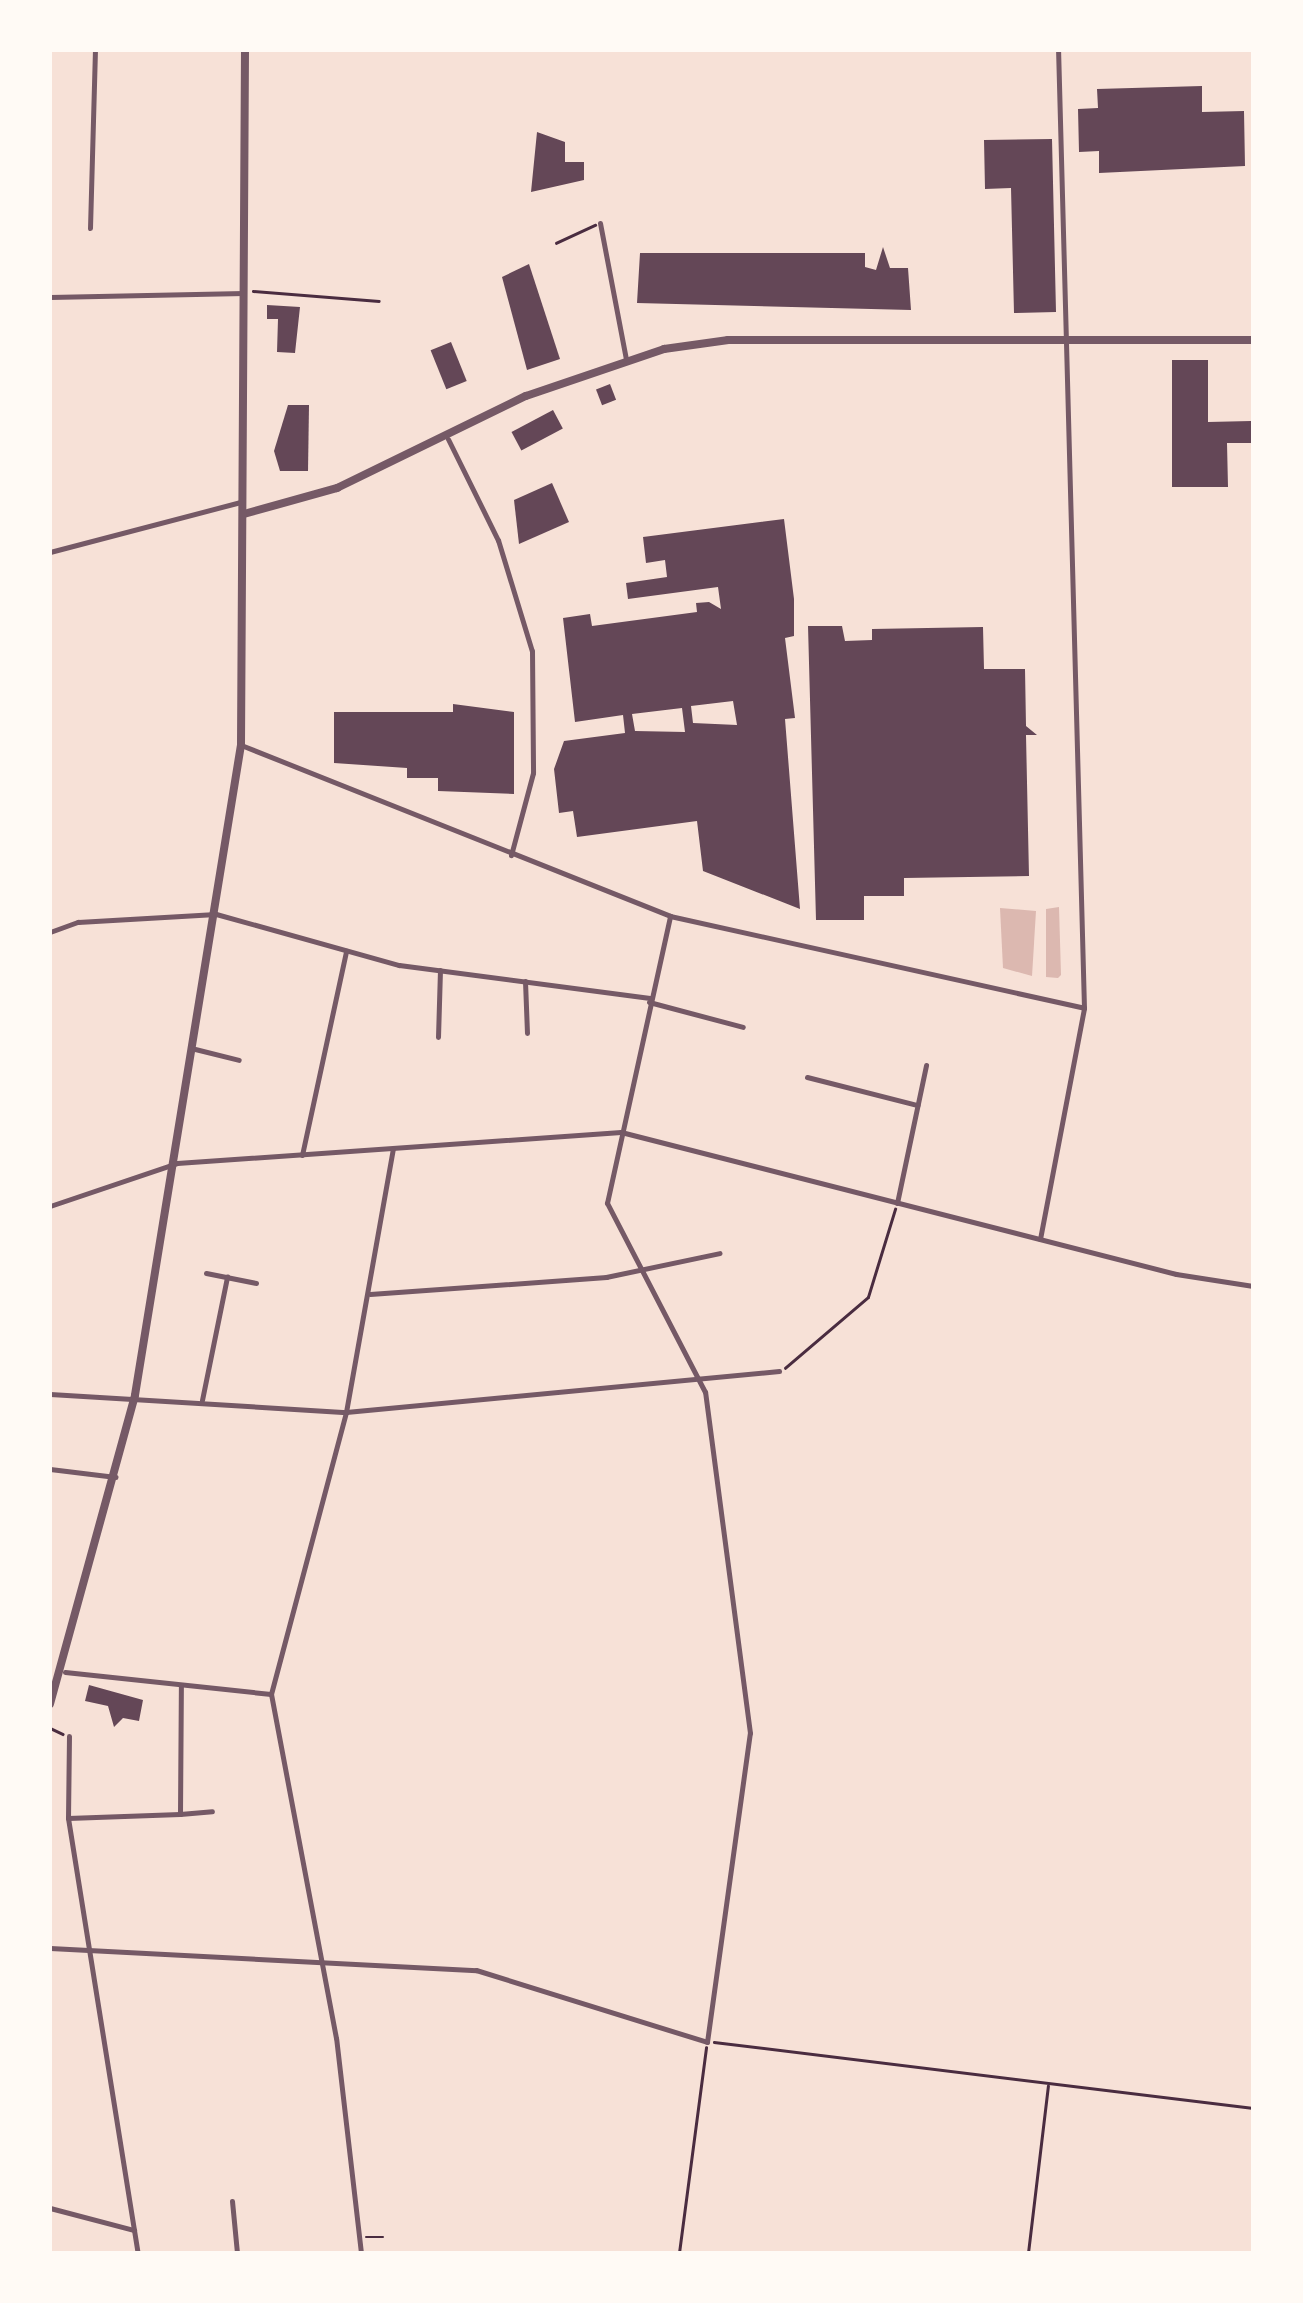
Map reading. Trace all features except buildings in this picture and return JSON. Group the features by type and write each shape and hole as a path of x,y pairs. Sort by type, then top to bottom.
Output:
{"street":[{"path":"90,228 95,50"},
{"path":"52,1698 65,1672 135,1394 178,1163 241,746 246,50"},
{"path":"1040,1239 1084,1008 1066,90 1058,50"},
{"path":"600,223 626,359"},
{"path":"50,297 247,292"},
{"path":"244,514 336,488 448,439 526,396 626,359 728,340 1253,340"},
{"path":"448,439 498,540 532,652 533,773 511,856"},
{"path":"50,552 244,502"},
{"path":"241,746 670,916 1084,1008"},
{"path":"50,932 78,922 216,914 346,951 440,970 650,1000 743,1026"},
{"path":"50,1948 96,1956 321,1958 476,1970 707,2042 750,1732 702,1382 636,1271 607,1203 670,916"},
{"path":"302,1155 346,951"},
{"path":"438,1036 440,970"},
{"path":"525,981 526,1032"},
{"path":"195,1049 238,1060"},
{"path":"897,1203 926,1065"},
{"path":"806,1077 917,1104"},
{"path":"50,1206 178,1163 621,1132 1040,1239 1253,1286"},
{"path":"361,2253 321,1958 271,1694 346,1412 393,1149"},
{"path":"370,1294 636,1271 720,1253"},
{"path":"206,1273 256,1283"},
{"path":"202,1400 227,1278"},
{"path":"50,1394 135,1394 346,1412 702,1382 779,1370"},
{"path":"50,1469 116,1477"},
{"path":"65,1672 271,1694"},
{"path":"180,1814 181,1685"},
{"path":"69,1736 68,1818 96,1956 138,2253"},
{"path":"68,1818 212,1811"},
{"path":"232,2202 237,2253"},
{"path":"50,2208 134,2230"}],"path":[{"path":"556,243 600,223"},
{"path":"247,292 379,301"},
{"path":"779,1370 868,1297 897,1203"},
{"path":"50,1728 69,1736"},
{"path":"679,2253 707,2042 1253,2108"},
{"path":"1028,2253 1048,2085"},
{"path":"359,2238 383,2238"}],"shaded area":[{"path":"1059,907 1061,975 1046,977 1046,909"},
{"path":"1000,908 1036,911 1032,976 1003,968"}]}
